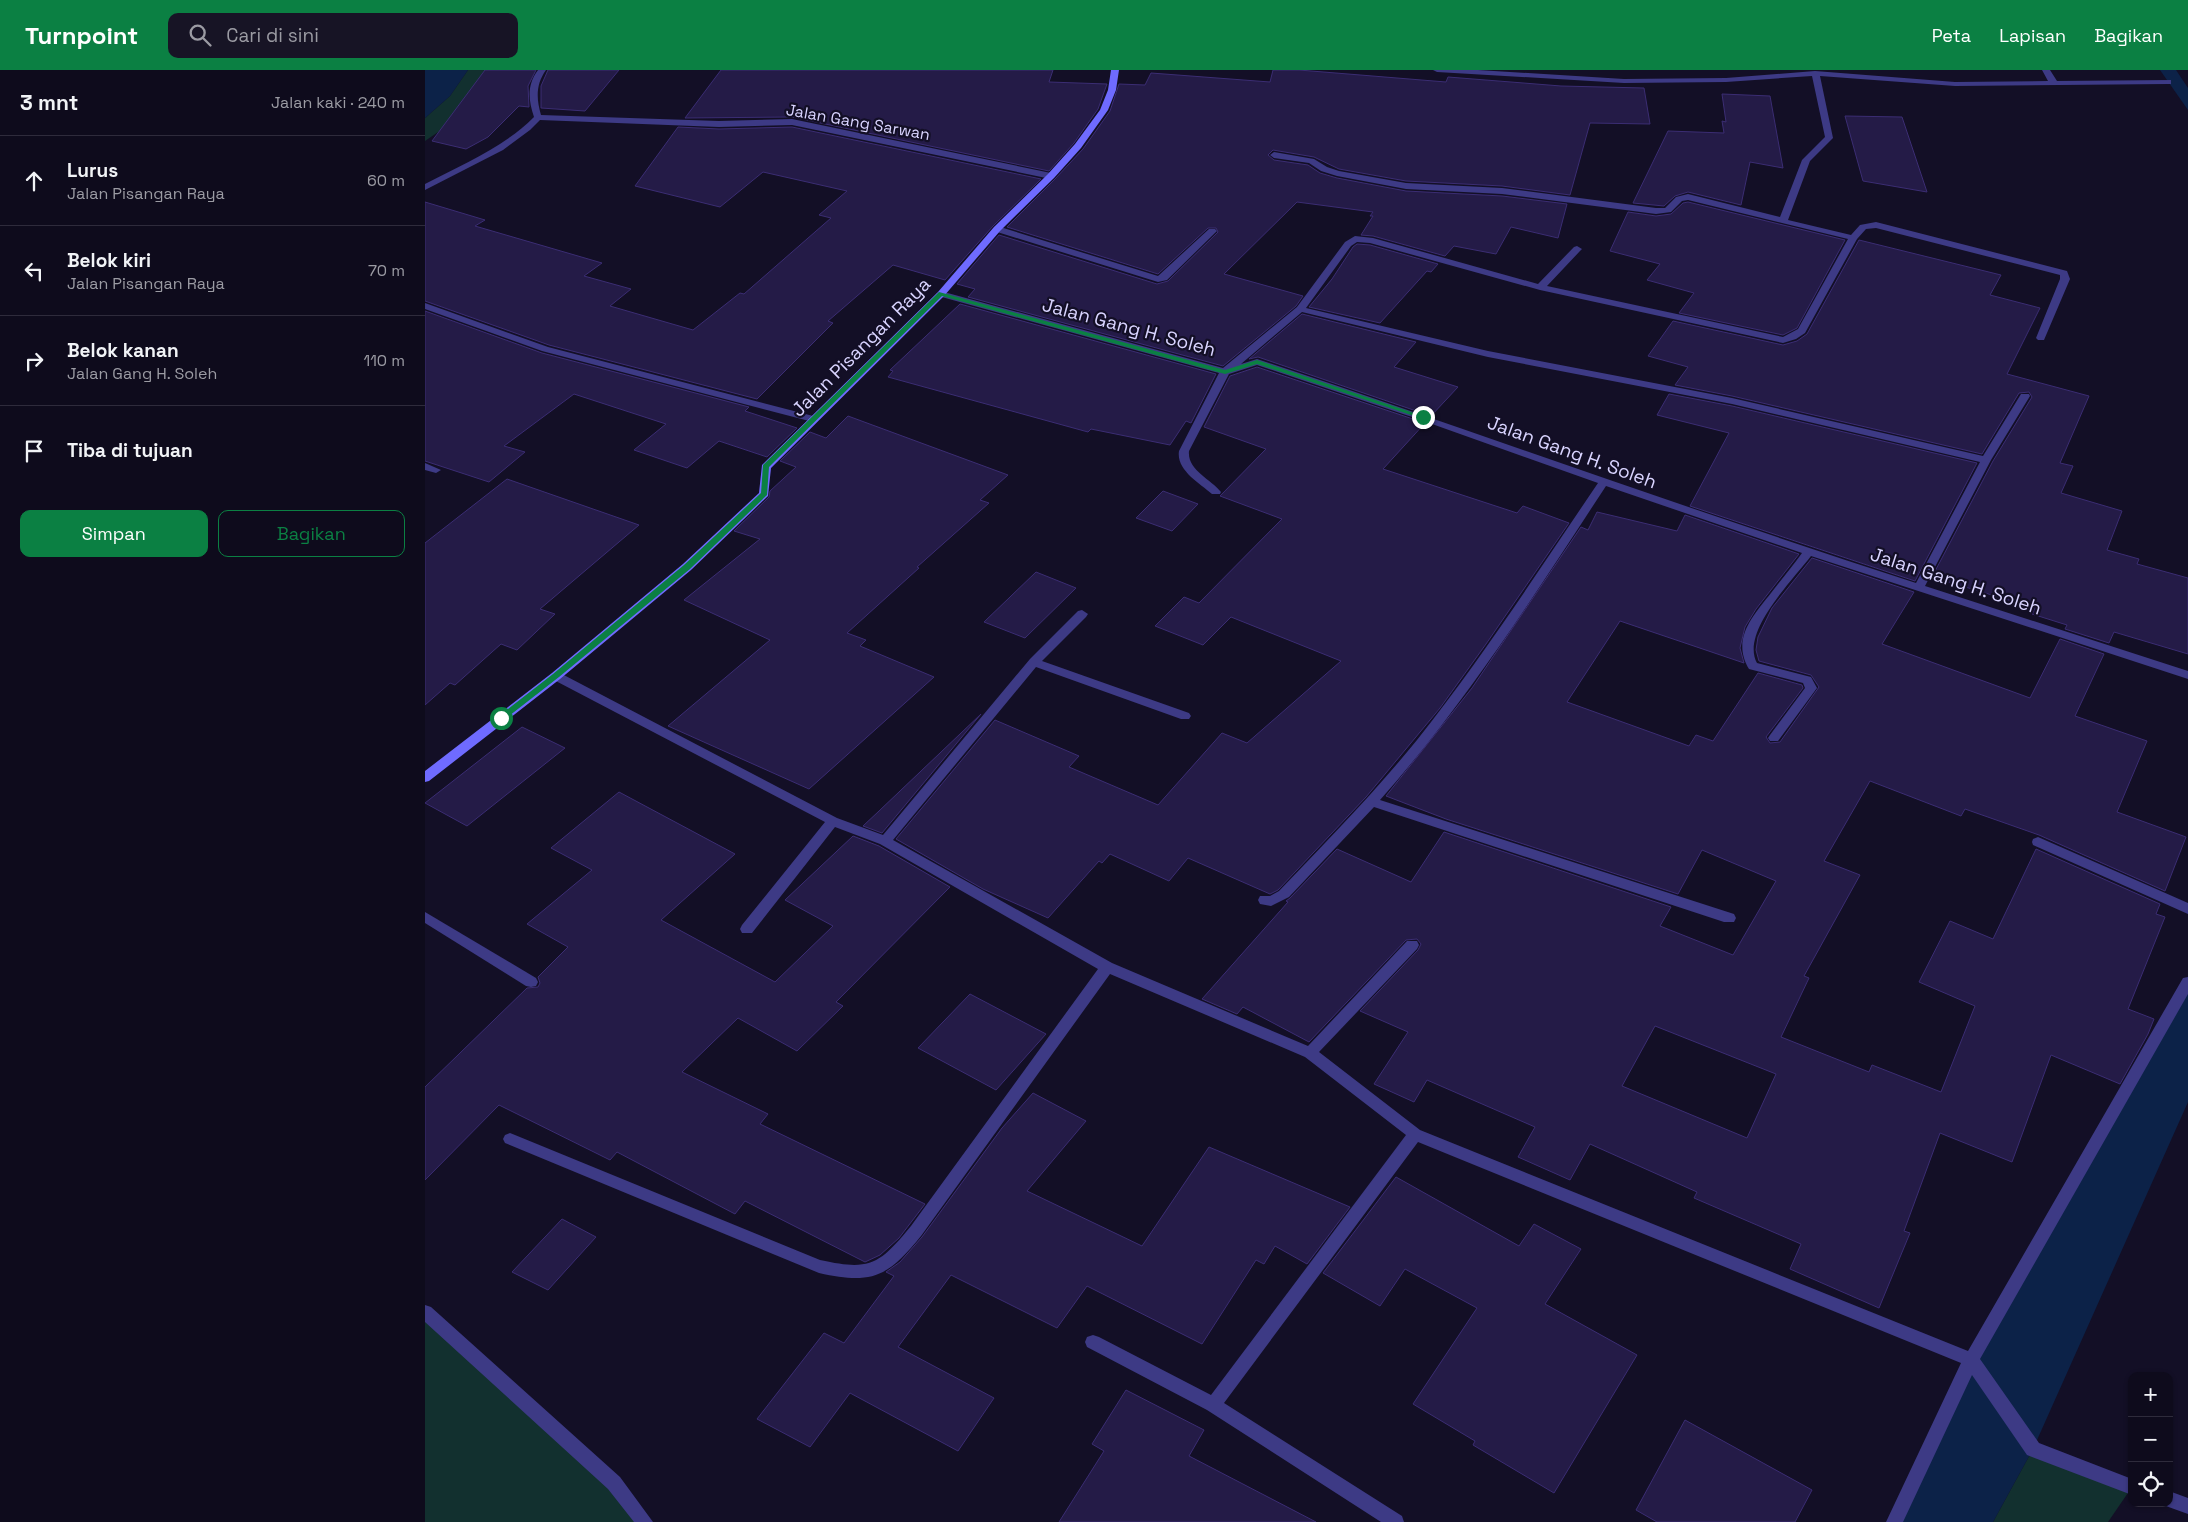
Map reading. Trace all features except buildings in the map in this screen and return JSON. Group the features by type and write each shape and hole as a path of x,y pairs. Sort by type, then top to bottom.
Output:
{"street":[{"path":"425,187 499,148 527,130 538,117 534,105 533,86 542,70"},
{"name":"Jalan Pisangan Raya","path":"425,778 556,676 687,567 764,494 765,467 941,294 997,229 1051,176 1078,146 1104,110 1112,90 1115,70"},
{"path":"1437,70 1623,81 1726,80 1815,74 1955,84 2168,82 2163,74"},
{"path":"1724,70 1726,80"},
{"path":"2046,70 2054,82"},
{"path":"1783,221 1806,160 1829,138 1815,74"},
{"name":"Jalan Gang Sarwan","path":"538,117 719,124 792,122 1051,176"},
{"path":"1274,155 1311,160 1324,169 1337,173 1406,186 1501,191 1656,211 1668,210 1679,199 1689,197 1853,238"},
{"path":"1216,492 1186,466 1183,458 1184,451 1225,372 1300,309 1348,244 1355,240 1361,239 1540,286 1783,340 1793,337 1802,331 1853,238 1863,227 1876,225 2063,273 2065,279 2041,338"},
{"path":"997,229 1158,279 1164,278 1212,231"},
{"path":"1540,286 1577,249"},
{"name":"Jalan Gang H. Soleh","path":"941,294 1225,372 1257,362 1423,417 1603,482 1809,552 2188,675"},
{"path":"425,306 545,349 813,419"},
{"path":"1300,309 1488,354 1732,401 1986,460"},
{"path":"1919,587 1986,460 2025,396"},
{"path":"425,466 436,470"},
{"path":"1265,900 1271,901 1284,894 1420,744 1463,688 1603,482"},
{"path":"1774,738 1811,688 1807,680 1753,666 1748,657 1748,643 1754,622 1809,552"},
{"path":"885,841 1034,662 1082,614"},
{"path":"1034,662 1185,716"},
{"path":"556,676 833,821 885,841 1107,966 1310,1053 1415,1134 1971,1360 2033,1449 2128,1485"},
{"path":"1370,801 1729,918"},
{"path":"747,929 833,821"},
{"path":"2038,842 2188,908"},
{"path":"425,917 531,982"},
{"path":"1310,1053 1412,945"},
{"path":"510,1139 819,1266 841,1272 861,1273 881,1268 899,1253 1107,966"},
{"path":"1894,1522 1971,1360 2188,982"},
{"path":"1213,1405 1415,1134"},
{"path":"425,1312 613,1483 645,1522"},
{"path":"1093,1342 1213,1405 1396,1522"},
{"path":"2173,1500 2188,1506"}],"green space":[{"path":"468,70 491,70 444,128 425,141 425,118 450,96"},
{"path":"425,1312 645,1522 425,1522"},
{"path":"2033,1449 2128,1485 2128,1493 2108,1522 1993,1522"}],"water":[{"path":"425,70 468,70 450,96 425,118"},
{"path":"2160,70 2176,70 2188,88 2188,110"},
{"path":"2188,982 2188,1102 2033,1449 1993,1522 1894,1522 1971,1360"}],"route":[{"path":"501,718 556,676 687,567 764,494 765,467 941,294 1225,372 1257,362 1423,417"}]}
